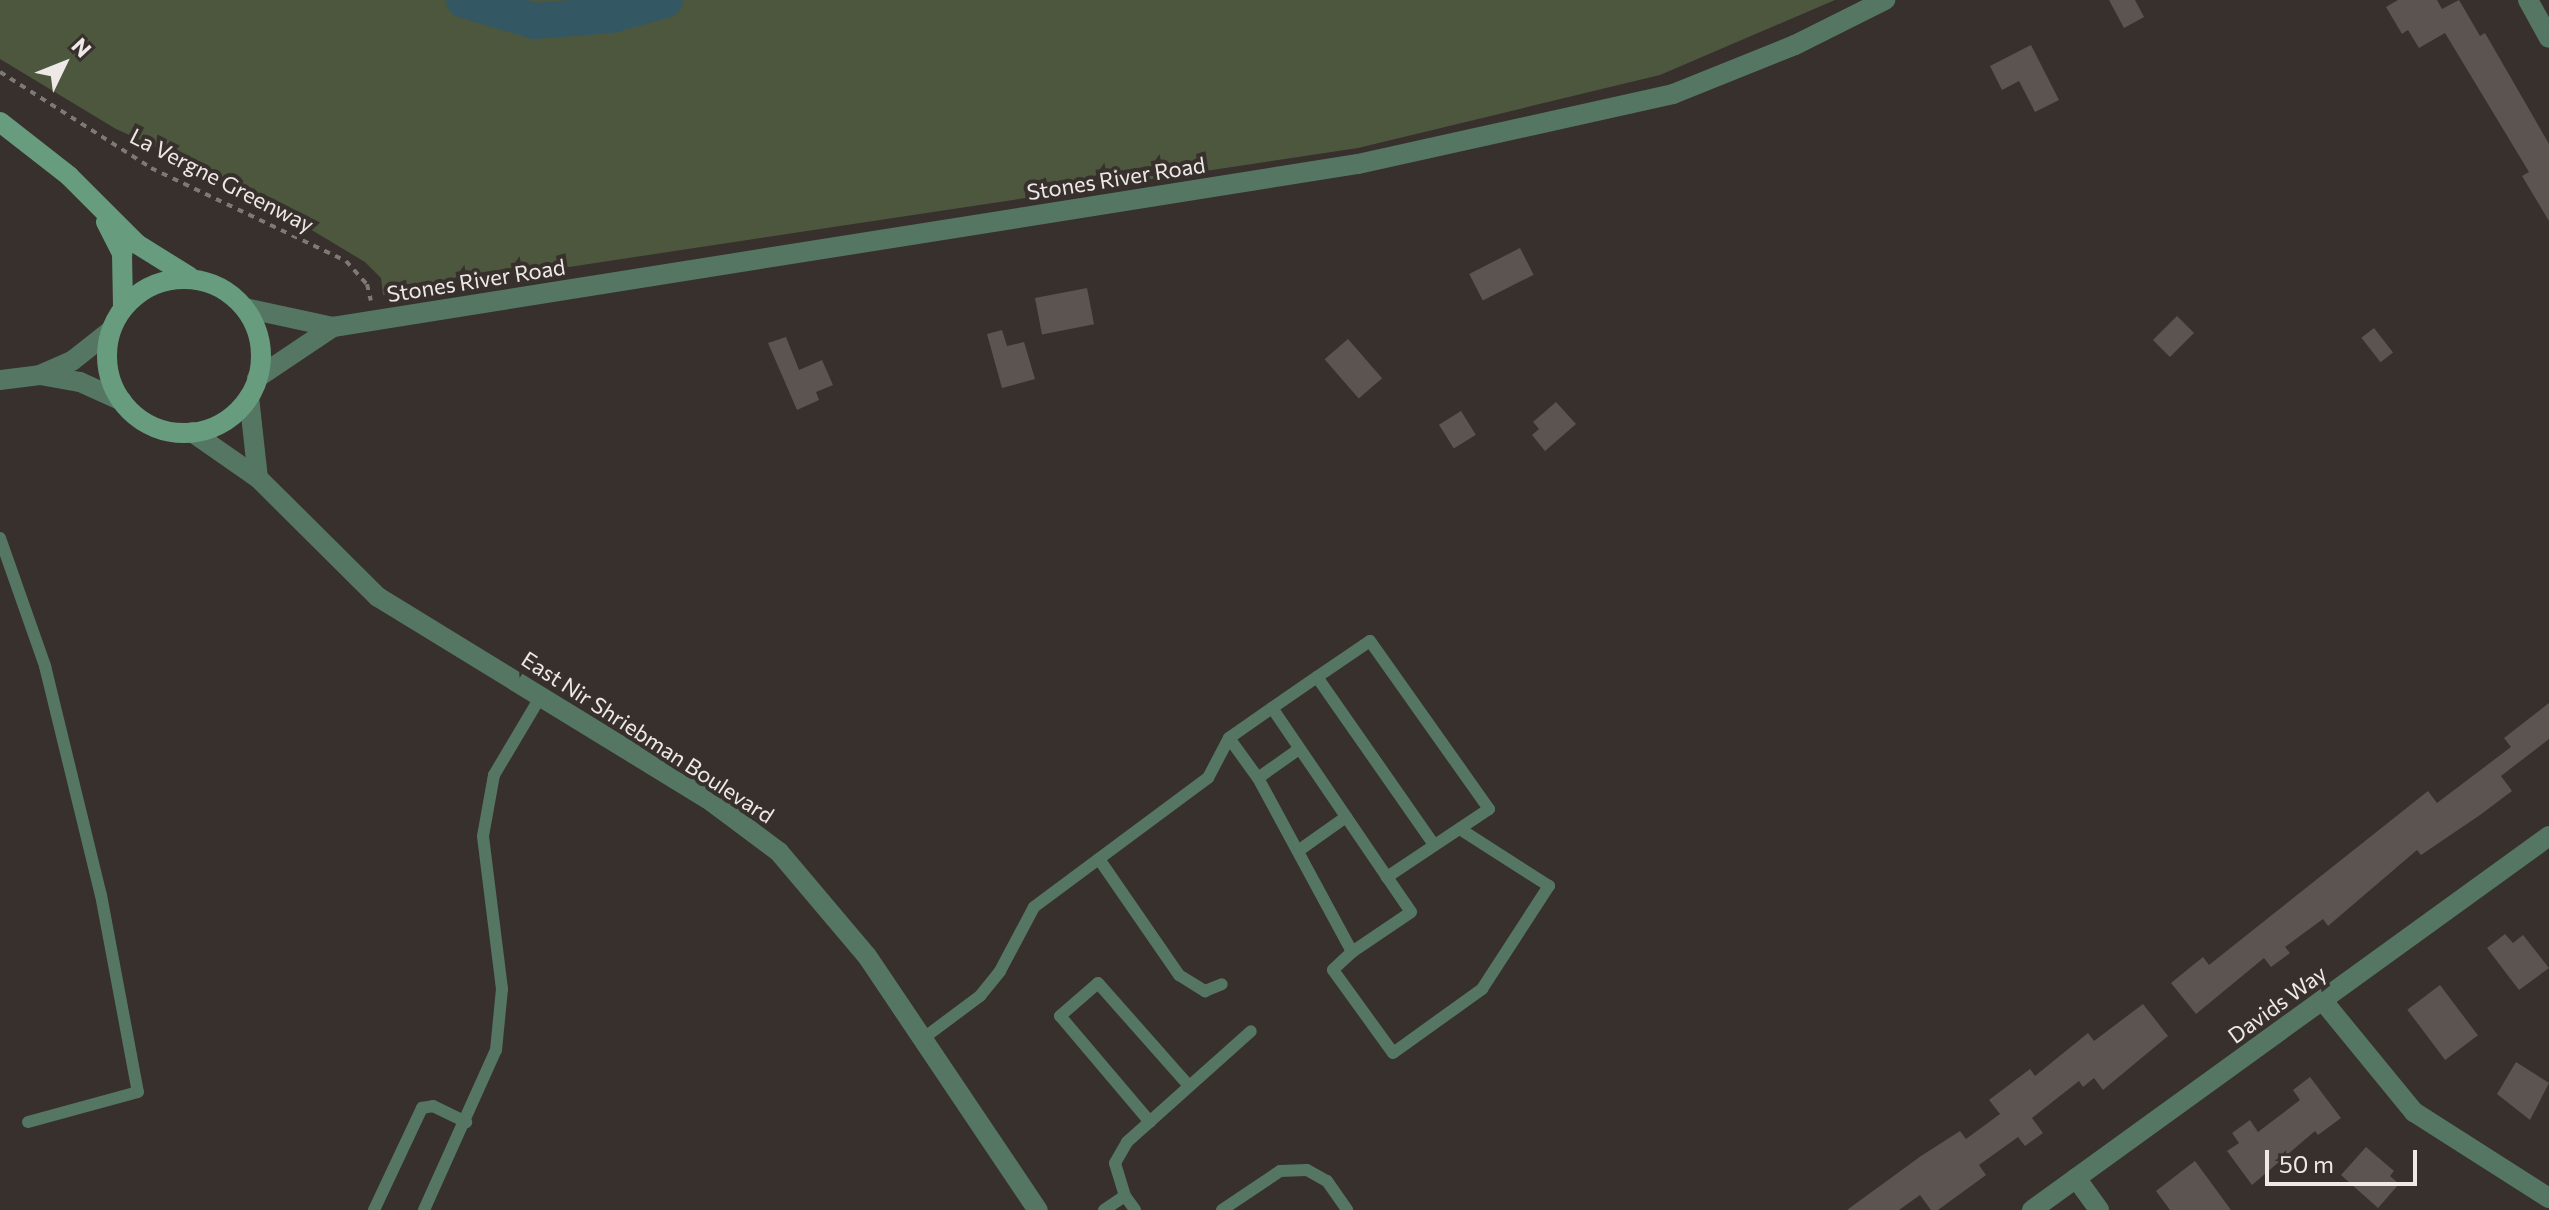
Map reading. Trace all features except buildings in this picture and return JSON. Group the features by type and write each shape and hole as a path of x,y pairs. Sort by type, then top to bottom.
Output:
{"main road":[{"path":"0,122 69,176 102,215 122,254 123,307"},
{"name":"Stones River Road","path":"102,215 162,263 193,279 219,286 245,308"},
{"path":"192,432 149,426 122,401 111,384 106,357 110,331 123,307 148,286 193,279"},
{"path":"245,308 261,337 253,388"},
{"name":"Stones River Road","path":"192,432 220,425 253,388"}],"street":[{"name":"Stones River Road","path":"245,308 333,327 1358,164 1673,94 1795,45 1885,0"},
{"path":"2528,0 2549,38"},
{"name":"Stones River Road","path":"253,388 333,327"},
{"path":"0,380 40,375 72,361 110,331"},
{"path":"40,375 80,382 122,401"},
{"path":"253,388 258,478"},
{"name":"East Nir Shriebman Boulevard","path":"192,432 258,478 378,597 708,799 779,852 839,919 1038,1210"},
{"name":"Davids Way","path":"2032,1210 2549,836"},
{"path":"2323,1001 2414,1112 2549,1198"},
{"path":"2076,1178 2099,1210"}],"lane":[{"path":"0,538 45,666 90,849 138,1092 28,1122"},
{"path":"921,1040 980,996 1000,971 1034,907 1208,778 1229,738 1370,641 1489,809 1387,877"},
{"path":"1317,677 1434,845"},
{"path":"424,1210 496,1050 502,989 483,836 494,775 541,696"},
{"path":"1272,708 1411,912 1352,952 1333,970 1393,1053 1482,989 1549,886 1460,829"},
{"path":"1229,738 1258,778 1352,952"},
{"path":"1258,778 1299,749"},
{"path":"1298,851 1346,817"},
{"path":"1099,859 1179,975 1205,991 1222,984"},
{"path":"1150,1122 1060,1016 1098,983 1189,1086"},
{"path":"1135,1210 1125,1196 1115,1163 1150,1122 1251,1031"},
{"path":"374,1210 422,1108 433,1106 466,1122"},
{"path":"1222,1210 1280,1171 1307,1170 1327,1181 1347,1210"},
{"path":"1104,1210 1125,1196"}],"path":[{"name":"La Vergne Greenway","path":"0,72 151,168 346,261 367,284 372,303"}],"green space":[{"path":"0,0 1835,0 1660,75 1358,148 383,295 381,278 365,262 228,180 116,129 0,59"}],"waterway":[{"path":"464,0 535,21 612,15 665,0"}]}
